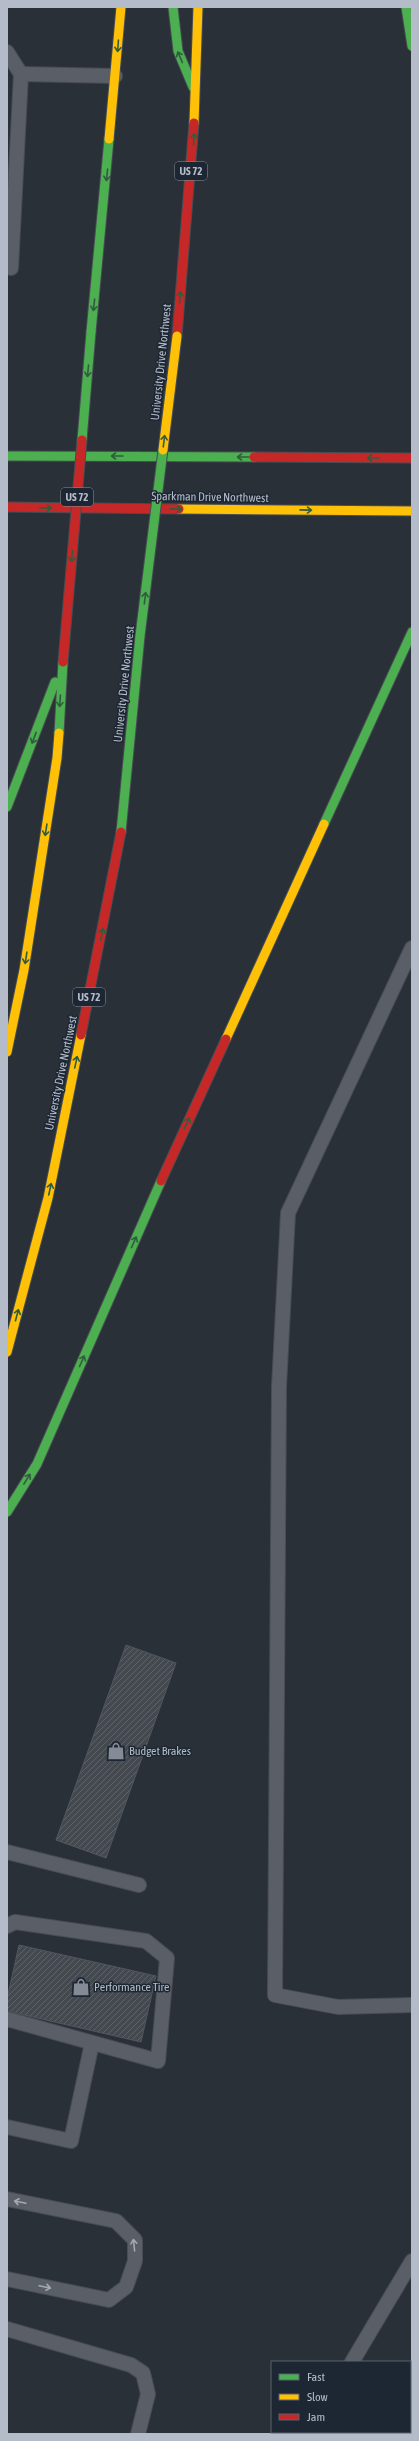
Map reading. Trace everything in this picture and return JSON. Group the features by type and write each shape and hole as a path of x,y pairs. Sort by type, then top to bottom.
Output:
{"main road":[{"name":"US 72","path":"7,1052 24,970 56,758 91,332 121,7"},
{"name":"US 72","path":"173,7 178,51 196,93"},
{"name":"University Drive Northwest","path":"7,1352 48,1198 119,848 140,636 177,336 196,93 198,7"},
{"path":"406,7 412,46"},
{"path":"7,456 412,458"},
{"name":"Sparkman Drive Northwest","path":"7,507 412,511"},
{"path":"7,1512 37,1464 166,1170 412,632"},
{"path":"404,650 412,643"},
{"path":"7,807 63,662"}],"lane":[{"path":"7,52 21,74 13,113 11,268"},
{"path":"21,74 115,76"},
{"path":"412,948 288,1213 279,1387 275,1995 338,2007 412,2005"},
{"path":"7,1852 139,1886"},
{"path":"7,1926 15,1922 146,1941 167,1958 158,2061 7,2020"},
{"path":"7,2127 72,2141 92,2043"},
{"path":"7,2199 116,2222 135,2240 135,2261 126,2287 109,2300 7,2279"},
{"path":"353,2361 412,2261"},
{"path":"7,2329 131,2365 144,2374 148,2394 138,2434"}],"building":[{"name":"Budget Brakes","path":"126,1645 176,1663 106,1858 56,1840"},
{"name":"Performance Tire","path":"19,1945 156,1976 141,2042 7,2011 7,1999"}],"traffic: fast":[{"path":"173,7 178,51 193,87"},
{"path":"406,7 412,46"},
{"path":"91,332 109,139"},
{"path":"82,440 91,332"},
{"path":"140,636 163,450"},
{"path":"7,456 254,457"},
{"path":"324,824 412,632"},
{"path":"121,832 140,636"},
{"path":"59,733 63,662"},
{"path":"7,807 55,682"},
{"path":"7,1512 37,1464 161,1181"}],"traffic: slow":[{"path":"109,139 121,7"},
{"path":"194,123 198,7"},
{"path":"163,450 177,336"},
{"path":"179,509 412,511"},
{"path":"7,1052 24,970 57,758 59,733"},
{"path":"226,1039 324,824"},
{"path":"7,1352 48,1198 81,1035"}],"traffic: jam":[{"path":"177,336 194,123"},
{"path":"63,662 82,440"},
{"path":"254,457 412,458"},
{"path":"7,507 179,509"},
{"path":"81,1035 121,832"},
{"path":"161,1181 226,1039"}],"place":[{"name":"Budget Brakes","path":"116,1751"},
{"name":"Performance Tire","path":"81,1987"}]}
